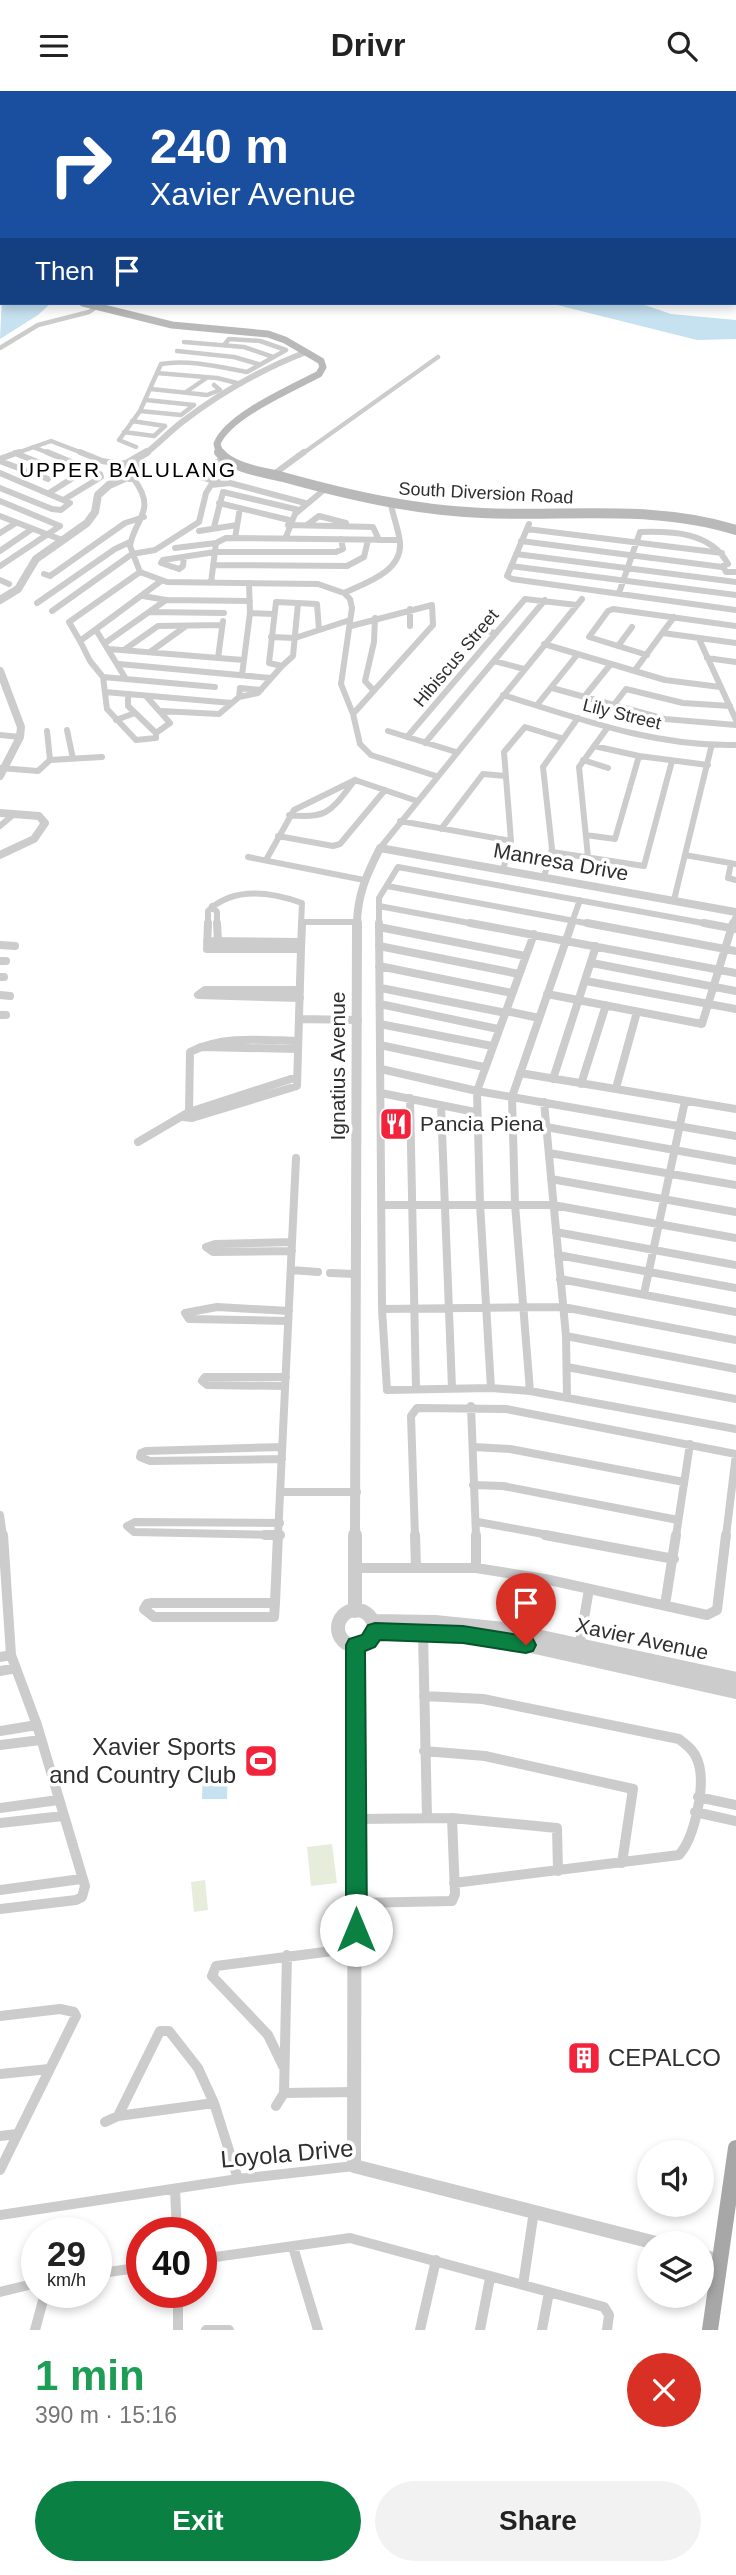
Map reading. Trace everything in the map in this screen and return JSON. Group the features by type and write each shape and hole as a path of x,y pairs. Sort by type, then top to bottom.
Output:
{"main road":[{"path":"100,305 172,325 268,334 321,361 321,372 222,434 217,448 223,458"},
{"name":"South Diversion Road","path":"223,458 391,504 463,511 685,517 736,530"},
{"path":"710,2330 736,2148"}],"street":[{"path":"0,348 22,333 47,322 81,315 100,305"},
{"path":"136,447 119,441 146,400 161,364 170,362 224,367 244,372 286,349 256,340 229,339 224,345"},
{"path":"170,362 187,340 250,348 273,357"},
{"path":"177,352 234,357 258,364"},
{"path":"0,600 18,589 36,559 87,523 95,512 98,495 121,473 141,462 184,422 238,385 275,364 306,352"},
{"path":"274,474 438,357"},
{"path":"158,373 222,379 238,385"},
{"path":"186,392 208,377"},
{"path":"150,389 210,395 220,390 214,386"},
{"path":"140,411 181,415 194,407 146,400"},
{"path":"124,432 154,436 166,426 132,421"},
{"path":"0,460 51,441 102,461 121,473 142,494 144,517 130,543 132,554 140,572 160,581 318,584 344,593 352,604 341,684 363,750 375,757 436,776"},
{"path":"33,447 102,476 65,499"},
{"path":"15,453 60,471"},
{"path":"223,458 200,475 221,483 307,501"},
{"path":"0,460 48,479"},
{"path":"121,473 142,473 141,462"},
{"path":"36,488 72,463"},
{"path":"49,493 87,469"},
{"path":"0,473 70,503 61,510 55,510 0,487"},
{"path":"0,487 12,478"},
{"path":"52,611 132,554 155,550 199,522 208,488 221,483"},
{"path":"286,537 288,522 321,487"},
{"path":"214,527 221,493 228,492 299,510"},
{"path":"0,566 60,526 1,502"},
{"path":"219,503 288,522 375,528 379,540"},
{"path":"344,593 390,568 399,555 399,540 391,504"},
{"path":"394,522 404,505"},
{"path":"234,538 240,508"},
{"path":"1,517 62,540"},
{"path":"44,574 50,576 125,523 144,517"},
{"path":"0,533 16,523"},
{"path":"199,531 237,525"},
{"path":"722,553 528,526 507,576 512,579 736,610"},
{"path":"0,551 32,529"},
{"path":"619,593 626,568 642,532 687,536 710,543 722,553 726,572 735,574"},
{"path":"175,548 234,538 399,540"},
{"path":"184,557 215,552 336,552 342,549 341,539"},
{"path":"213,565 342,570 364,557 368,540"},
{"path":"522,541 725,566"},
{"path":"37,603 115,549 130,543"},
{"path":"211,583 216,543"},
{"path":"516,554 626,568 735,574"},
{"path":"511,566 736,595"},
{"path":"140,572 69,622 90,661 103,677 106,707 134,739 153,739 157,736 156,733 170,723 146,696"},
{"path":"0,580 9,584"},
{"path":"80,641 160,581"},
{"path":"242,675 250,613 249,583"},
{"path":"143,596 166,600 250,601"},
{"name":"Hibiscus Street","path":"407,737 528,598 545,600"},
{"name":"Ignatius Avenue","path":"355,1611 358,897 380,848 400,821 582,599"},
{"path":"107,646 166,600"},
{"path":"218,659 225,600"},
{"path":"425,743 545,600 577,605"},
{"path":"161,711 219,714 239,697 257,694 293,656 298,601"},
{"path":"282,666 269,663 276,602 317,604 318,630"},
{"path":"271,637 295,638 318,630 432,604 433,625 353,714"},
{"path":"410,608 410,626"},
{"path":"647,655 589,638 609,610 736,626"},
{"path":"149,612 224,613"},
{"path":"250,613 274,614"},
{"path":"635,670 674,617"},
{"path":"374,691 365,681 374,642 375,618"},
{"path":"124,650 158,626 222,625"},
{"path":"150,652 186,626"},
{"path":"618,646 632,627"},
{"path":"480,629 495,633"},
{"path":"96,630 126,679"},
{"path":"663,633 736,643"},
{"path":"551,688 656,717 707,725 736,722 699,639"},
{"path":"544,644 673,682 720,687"},
{"path":"107,646 124,650 243,660"},
{"path":"537,705 577,655"},
{"path":"708,658 736,662"},
{"path":"494,660 524,669"},
{"path":"119,664 271,678"},
{"path":"584,697 610,665"},
{"path":"0,671 19,719 20,737 1,771 41,771 50,760 102,757"},
{"path":"212,701 217,673"},
{"path":"103,677 215,687"},
{"path":"613,706 626,689 683,703 730,706"},
{"path":"105,692 232,703"},
{"path":"128,694 128,705 156,733"},
{"name":"Lily Street","path":"503,695 608,727 711,748 736,745"},
{"path":"116,720 135,713"},
{"path":"544,877 552,852 543,767 561,738 578,718"},
{"path":"503,870 511,841 501,751 524,727 561,738"},
{"path":"588,856 578,773 583,760 608,727"},
{"path":"67,730 73,758"},
{"path":"47,731 50,760"},
{"path":"388,731 456,752"},
{"path":"0,735 20,737"},
{"path":"594,746 639,756 708,765"},
{"path":"674,900 711,748"},
{"path":"586,835 615,839 639,756"},
{"path":"583,760 608,768"},
{"path":"552,852 644,866 672,761"},
{"path":"441,829 483,774 505,776"},
{"path":"266,860 289,815 347,782 355,781 417,800"},
{"path":"289,815 313,819 324,817 355,781"},
{"path":"278,836 337,846 385,790"},
{"path":"0,813 39,816 45,823 34,839 0,855"},
{"path":"0,826 13,815"},
{"path":"400,821 511,841"},
{"name":"Manresa Drive","path":"380,848 674,900 736,915"},
{"path":"685,855 734,863 728,878 736,880"},
{"path":"248,857 364,880"},
{"path":"734,928 401,867 394,868 381,894 379,906 379,966 382,988 382,1309 386,1388 392,1391 452,1388 530,1391 736,1429"},
{"path":"387,886 736,951"},
{"path":"138,1142 186,1115 297,1077 300,994 302,907 240,894 221,898 212,906 208,911 207,949 301,946"},
{"path":"530,1391 515,1204 512,1097 580,900"},
{"path":"212,906 217,912 218,941"},
{"path":"379,906 736,972"},
{"path":"547,994 701,1025 710,1004 736,915"},
{"path":"302,922 358,922"},
{"path":"379,927 525,956"},
{"path":"491,1388 475,1112 477,1091 484,1067 534,934"},
{"path":"207,941 301,946"},
{"path":"0,944 15,946"},
{"path":"379,946 519,974"},
{"path":"553,1079 596,946"},
{"path":"592,963 736,991"},
{"path":"379,966 512,993"},
{"path":"586,981 736,1009"},
{"path":"382,988 539,1018"},
{"path":"205,990 300,994 198,995 205,990"},
{"path":"0,995 10,996"},
{"path":"380,1005 498,1029"},
{"path":"581,1084 606,1006"},
{"path":"616,1088 637,1012"},
{"path":"299,1019 358,1020"},
{"path":"380,1024 492,1046"},
{"path":"186,1115 190,1052 198,1047 298,1045"},
{"path":"380,1045 484,1067"},
{"path":"381,1069 477,1091 736,1136"},
{"path":"520,1073 736,1109"},
{"path":"381,1093 475,1112"},
{"path":"410,1098 416,1389"},
{"path":"644,1294 685,1101"},
{"path":"544,1102 566,1336 567,1398"},
{"path":"441,1105 451,1308 452,1388"},
{"path":"546,1127 736,1161"},
{"path":"549,1153 736,1185"},
{"path":"275,1603 152,1603 147,1604 144,1609 154,1617 274,1617 280,1535 296,1158"},
{"path":"551,1179 736,1212"},
{"path":"381,1205 553,1205 736,1238"},
{"path":"556,1232 736,1265"},
{"path":"215,1244 292,1247 213,1252 206,1247 215,1244"},
{"path":"558,1255 736,1288"},
{"path":"290,1271 318,1272"},
{"path":"330,1273 356,1274"},
{"path":"560,1279 736,1312"},
{"path":"382,1309 563,1307 736,1340"},
{"path":"288,1321 189,1319 185,1313 190,1309 211,1308 289,1311"},
{"path":"566,1336 736,1369"},
{"path":"567,1367 736,1399"},
{"path":"217,1375 285,1382 209,1385 202,1381 205,1377 217,1375"},
{"path":"471,1406 473,1485 478,1523 476,1567"},
{"path":"356,1567 416,1567 476,1567 707,1615 717,1610 736,1455 534,1413 471,1406 416,1408 412,1411 416,1567"},
{"path":"666,1605 690,1444"},
{"path":"282,1447 146,1451 141,1453 140,1457 150,1461 282,1459"},
{"path":"473,1447 510,1449 684,1482"},
{"path":"473,1485 503,1486 678,1520"},
{"path":"280,1492 357,1492"},
{"path":"0,1518 4,1601 11,1655 37,1725 85,1892 76,1900 0,1909"},
{"path":"280,1523 135,1522 127,1526 134,1532 280,1535"},
{"path":"478,1523 674,1559"},
{"path":"579,1650 589,1589"},
{"path":"355,1611 366,1614 374,1626 368,1641 355,1645 340,1638 336,1628 344,1615 355,1611"},
{"name":"Xavier Avenue","path":"374,1626 462,1623 504,1629 736,1692"},
{"name":"Xavier Avenue","path":"374,1626 579,1650 736,1679"},
{"path":"422,1632 427,1817"},
{"path":"354,2166 355,1645"},
{"path":"0,1657 11,1655"},
{"path":"0,1671 16,1668"},
{"path":"424,1696 483,1699 679,1739 696,1752 702,1767 695,1812 683,1853 454,1884"},
{"path":"0,1731 37,1725"},
{"path":"0,1745 41,1740"},
{"path":"424,1751 485,1756 634,1789 622,1863"},
{"path":"698,1797 736,1805"},
{"path":"0,1808 58,1800"},
{"path":"695,1812 736,1821"},
{"path":"0,1823 63,1816"},
{"path":"356,1819 452,1818 557,1828 558,1871"},
{"path":"356,1903 449,1902 454,1898 452,1818"},
{"path":"0,1890 81,1879"},
{"path":"283,2066 268,2035 212,1976 216,1966 356,1948"},
{"path":"276,2106 284,2093 287,1955"},
{"path":"0,2017 60,2009 74,2012 74,2023 0,2169"},
{"path":"118,2116 160,2031 169,2031 198,2068 214,2103 238,2179"},
{"path":"0,2074 49,2069"},
{"path":"284,2093 355,2092"},
{"path":"105,2122 118,2116 214,2103"},
{"path":"0,2136 17,2134"},
{"name":"Loyola Drive","path":"0,2215 238,2179 354,2166 637,2238"},
{"path":"175,2189 176,2217"},
{"path":"523,2285 534,2211"},
{"path":"217,2257 350,2238 604,2307 609,2315 607,2330"},
{"path":"293,2247 318,2330"},
{"path":"714,2259 720,2261"},
{"path":"420,2330 436,2260"},
{"path":"481,2330 490,2277"},
{"path":"0,2292 21,2287"},
{"path":"542,2330 549,2292"},
{"path":"35,2330 41,2308"},
{"path":"178,2308 178,2330"},
{"path":"206,2330 229,2330"}],"green space":[{"path":"332,1844 337,1883 311,1886 307,1847"},
{"path":"205,1880 208,1910 194,1912 191,1882"}],"water":[{"path":"2,305 49,305 38,315 0,339"},
{"path":"557,305 645,305 671,314 736,320 736,339 697,340"},
{"path":"203,1770 228,1770 227,1799 202,1799"}],"place":[{"name":"Pancia Piena","path":"396,1124"},
{"name":"Xavier Sports and Country Club","path":"261,1761"},
{"name":"CEPALCO","path":"584,2058"}],"district":[{"name":"UPPER BALULANG","path":"128,470"}],"route":[{"path":"356,1930 355,1645 368,1641 375,1631 463,1634 526,1645"}]}
